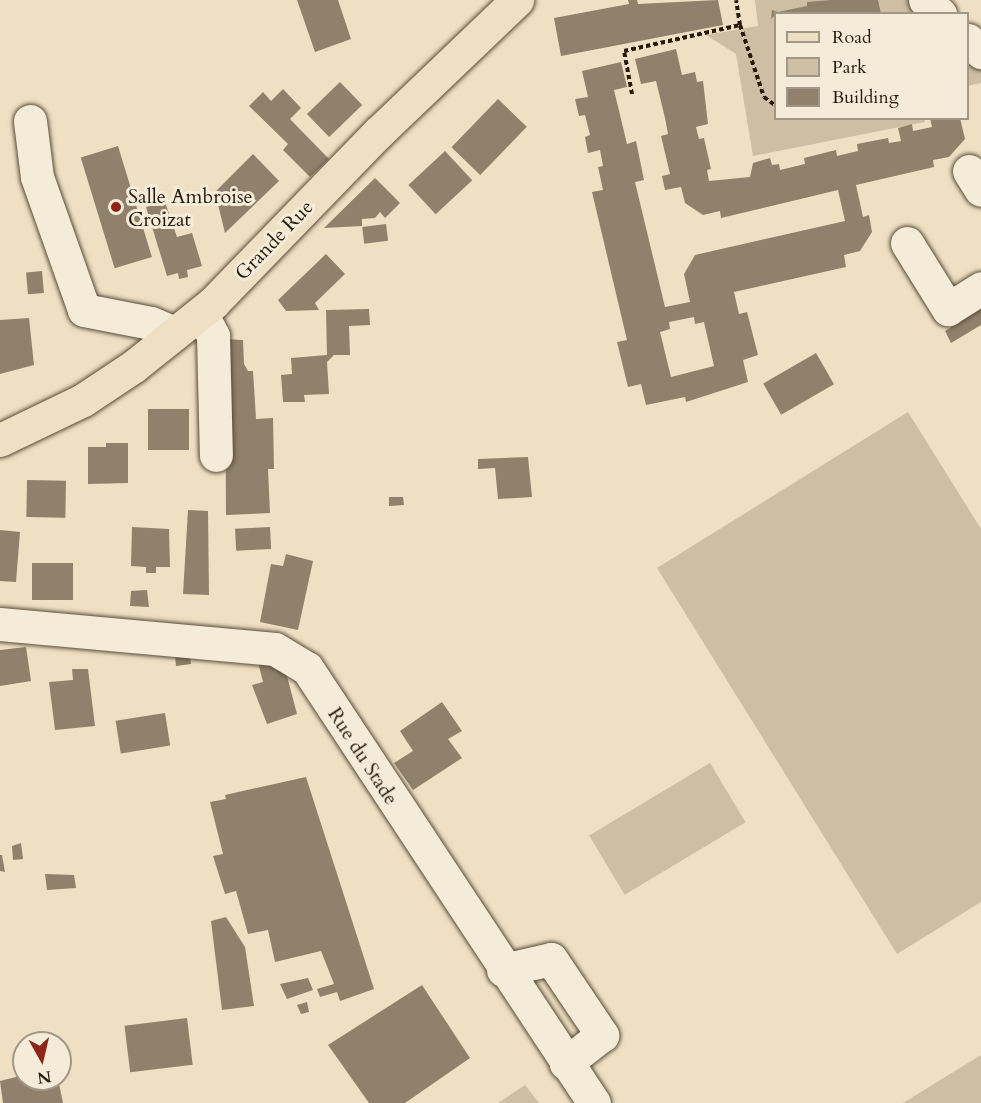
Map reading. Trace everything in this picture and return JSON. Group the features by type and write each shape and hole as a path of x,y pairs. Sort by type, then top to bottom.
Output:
{"main road":[{"name":"Grande Rue","path":"0,440 83,400 201,313 379,132 516,0"}],"street":[{"path":"925,0 938,12"},
{"path":"969,41 981,52"},
{"path":"30,121 37,177 84,310 151,323 175,333"},
{"path":"907,243 948,309 981,288"},
{"path":"201,313 213,336 216,455"},
{"name":"Rue du Stade","path":"0,624 275,649 306,668 503,970 594,1103"},
{"path":"503,970 551,959 602,1035 566,1063"}],"path":[{"path":"736,0 740,25 765,97 774,104"},
{"path":"632,94 624,51 740,25"}],"green space":[{"path":"755,0 920,0 932,12 774,12 774,120 924,120 925,122 753,156 736,54 706,35 758,26"},
{"path":"969,49 981,61 981,83 969,86"},
{"path":"908,412 981,529 981,902 897,954 657,568"},
{"path":"710,763 746,822 625,895 589,836"},
{"path":"981,1055 981,1103 903,1103"},
{"path":"525,1085 539,1103 498,1103"}],"building":[{"path":"297,0 338,0 351,39 315,52"},
{"path":"628,0 637,0 638,4 718,0 723,25 561,56 554,18 629,4"},
{"path":"878,0 881,12 778,12 807,6 807,2"},
{"path":"676,49 682,75 695,72 697,82 703,81 708,124 696,127 699,139 704,138 711,169 707,170 709,181 750,177 753,163 770,158 772,165 779,164 780,170 805,164 804,158 836,150 837,156 858,151 857,144 888,138 889,143 901,141 898,128 912,124 913,131 932,127 930,120 960,120 965,139 949,157 933,160 934,167 856,185 863,217 869,215 872,232 860,251 844,255 846,267 734,292 739,314 747,312 758,355 743,360 748,382 686,402 685,397 646,405 641,384 628,387 617,342 627,340 592,192 603,190 598,167 603,166 600,150 588,153 585,137 590,135 585,115 579,116 575,99 588,97 582,71 621,62 627,87 614,90 627,144 636,141 644,180 635,182 665,307 690,302 684,274 695,255 845,221 838,190 721,218 720,211 703,215 685,203 681,187 665,190 662,176 670,174 661,136 668,134 665,118 656,81 641,84 635,59","holes":["694,317 695,324 704,322 714,366 671,377 660,332 670,329 669,322"]},
{"path":"340,82 362,105 329,137 307,114"},
{"path":"283,89 301,108 290,119 329,159 310,177 283,150 288,144 249,106 263,92 271,101"},
{"path":"498,99 527,127 480,175 451,147"},
{"name":"Salle Ambroise Croizat","path":"118,146 152,257 115,268 81,157"},
{"path":"445,151 472,180 436,214 408,185"},
{"path":"253,154 279,181 225,233 215,192"},
{"path":"375,178 400,203 385,218 380,212 375,218 362,219 362,226 324,228"},
{"path":"165,202 177,237 192,233 202,266 187,270 188,277 179,279 178,273 167,276 146,207"},
{"path":"386,224 388,241 364,244 362,227"},
{"path":"326,254 345,274 315,303 319,310 286,311 278,300"},
{"path":"42,271 44,293 28,294 26,272"},
{"path":"369,309 370,325 349,326 350,355 334,355 327,362 329,394 304,395 305,402 283,402 281,375 292,374 291,358 327,355 326,310"},
{"path":"981,309 981,325 951,343 945,331"},
{"path":"29,318 34,365 0,374 0,320"},
{"path":"225,339 243,340 244,364 248,371 253,371 256,419 273,418 274,469 268,469 270,513 226,515"},
{"path":"816,353 834,384 781,415 763,384"},
{"path":"148,409 189,409 189,450 148,450"},
{"path":"106,443 128,443 128,483 88,484 88,447 106,447"},
{"path":"528,457 532,497 498,499 495,468 478,469 478,459"},
{"path":"27,480 66,481 65,518 26,517"},
{"path":"389,497 403,497 404,505 389,506"},
{"path":"188,510 208,511 209,595 183,594"},
{"path":"132,527 169,529 170,567 156,567 156,573 146,573 146,567 131,566"},
{"path":"270,527 271,549 236,551 235,529"},
{"path":"0,530 20,532 16,582 0,581"},
{"path":"286,554 313,561 298,630 260,622 271,564 283,566"},
{"path":"32,563 73,563 73,600 32,600"},
{"path":"147,590 149,607 130,606 131,591"},
{"path":"174,645 189,647 191,664 176,666"},
{"path":"26,647 31,681 0,686 0,650"},
{"path":"273,659 287,676 297,714 267,724 252,685 263,682 258,662"},
{"path":"72,669 88,669 95,726 55,730 49,682 73,680"},
{"path":"442,702 462,731 448,739 462,758 413,790 394,763 413,751 400,731"},
{"path":"165,713 170,746 121,753 116,721"},
{"path":"306,777 374,989 340,1001 337,992 320,997 317,989 334,984 321,951 275,962 268,930 248,934 236,891 225,894 213,856 223,854 210,802 226,799 225,795"},
{"path":"21,843 23,859 13,860 12,846"},
{"path":"0,855 2,855 5,872 0,871"},
{"path":"45,874 74,875 76,888 47,890"},
{"path":"226,917 245,947 254,1006 222,1010 211,921"},
{"path":"308,978 313,990 287,999 280,984"},
{"path":"422,985 470,1058 405,1103 369,1103 328,1045"},
{"path":"307,1002 309,1012 301,1014 297,1005"},
{"path":"187,1018 193,1065 130,1072 124,1026"},
{"path":"12,1078 12,1091 60,1091 63,1103 3,1103 0,1081"}],"place":[{"name":"Salle Ambroise Croizat","path":"116,207"}]}
